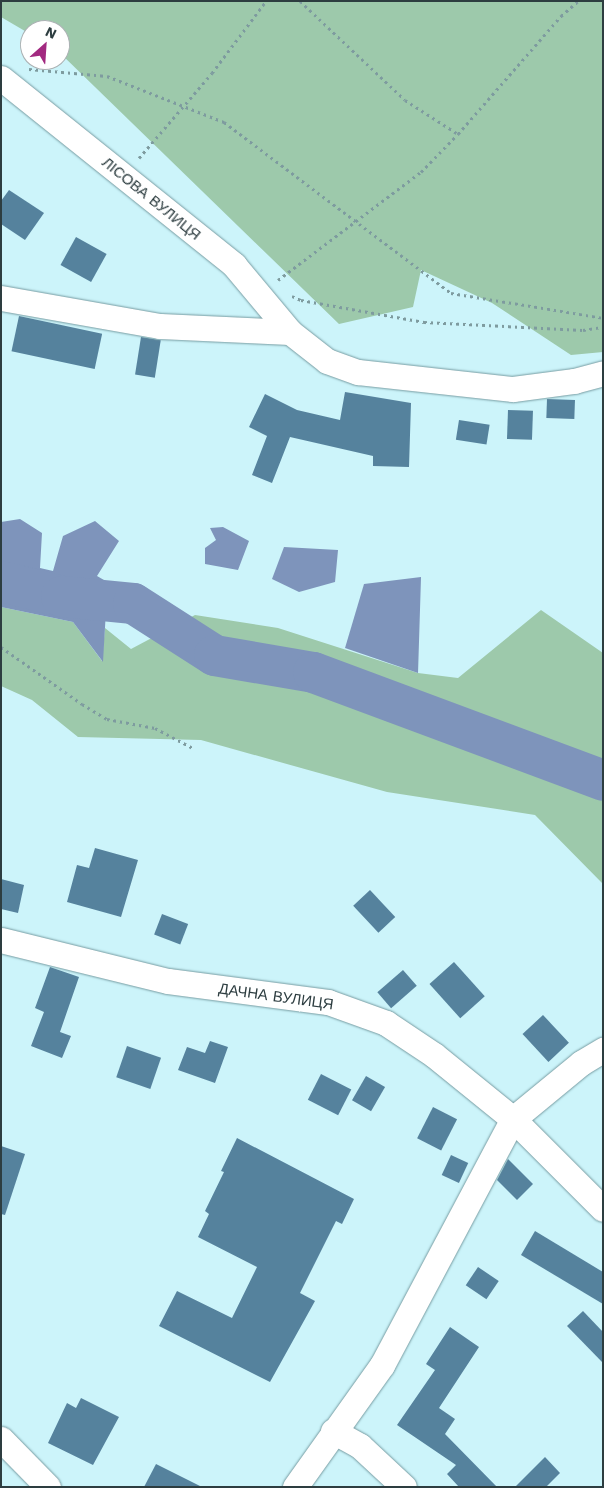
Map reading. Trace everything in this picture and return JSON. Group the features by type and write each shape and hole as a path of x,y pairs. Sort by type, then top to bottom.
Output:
{"street":[{"name":"ЛІСОВА ВУЛИЦЯ","path":"11,74 123,176 265,290 290,332 327,361 358,372 513,388 574,381 603,373"},
{"path":"1,298 160,326 290,332"},
{"name":"ДАЧНА ВУЛИЦЯ","path":"1,940 168,981 328,1002 386,1022 434,1055 513,1119 603,1209"},
{"path":"295,1487 333,1431 382,1365 513,1119 581,1063 603,1050"},
{"path":"333,1431 360,1446 404,1487"},
{"path":"1,1440 48,1487"}],"path":[{"path":"123,176 184,106 266,1"},
{"path":"300,1 405,100 458,134"},
{"path":"265,290 421,172 458,134 561,16 578,1"},
{"path":"11,74 107,76 224,122 357,220 451,293 603,318"},
{"path":"265,290 301,300 424,322 583,330 603,327"},
{"path":"1,646 82,704 108,719 155,728 193,748"}],"green space":[{"path":"1,1 603,1 603,352 571,355 492,303 421,270 413,307 339,324 70,63 70,20 20,20 20,28 1,17"},
{"path":"1,607 73,622 102,661 105,628 131,649 195,615 278,628 418,673 458,678 541,610 603,653 603,884 535,815 387,792 201,740 78,737 32,700 1,686"}],"water":[{"path":"20,519 42,533 40,568 53,571 63,536 95,521 119,541 97,576 177,622 151,626 106,610 103,662 73,622 1,607 1,522"},
{"path":"223,527 249,541 238,570 205,564 205,548 216,540 210,528"},
{"path":"284,547 338,550 335,582 299,592 272,579"},
{"path":"421,577 418,673 345,648 364,584"}],"building":[{"path":"9,190 44,213 25,240 1,224 1,201"},
{"path":"76,237 107,254 91,282 60,265"},
{"path":"19,316 102,334 95,369 12,351"},
{"path":"141,337 161,340 155,378 135,375"},
{"path":"345,392 411,403 409,467 373,466 373,456 290,437 272,483 252,475 267,436 249,427 265,394 297,410 340,420"},
{"path":"547,399 575,400 574,419 546,418"},
{"path":"508,410 533,411 532,440 507,439"},
{"path":"459,420 490,425 486,445 456,440"},
{"path":"95,848 138,860 121,917 67,902 77,865 89,868"},
{"path":"1,879 24,885 18,913 1,909"},
{"path":"370,890 395,917 378,933 353,906"},
{"path":"162,914 188,924 180,945 154,935"},
{"path":"454,962 485,996 460,1018 429,984"},
{"path":"50,967 79,977 60,1032 71,1036 62,1058 31,1046 44,1012 35,1008"},
{"path":"403,970 417,986 391,1008 377,992"},
{"path":"543,1015 569,1043 548,1062 523,1034"},
{"path":"210,1041 228,1047 215,1083 178,1070 187,1047 205,1053"},
{"path":"127,1046 161,1058 150,1089 116,1077"},
{"path":"321,1074 351,1089 338,1115 308,1100"},
{"path":"366,1076 385,1087 371,1111 352,1100"},
{"path":"433,1107 457,1119 441,1150 417,1138"},
{"path":"237,1138 354,1199 342,1224 336,1221 300,1293 315,1301 270,1382 159,1326 177,1291 232,1318 257,1267 198,1237 209,1214 205,1211 224,1172 221,1171"},
{"path":"1,1146 25,1154 5,1215 1,1214"},
{"path":"451,1155 468,1163 459,1183 442,1175"},
{"path":"508,1159 533,1184 517,1200 497,1180"},
{"path":"535,1231 603,1272 603,1304 521,1255"},
{"path":"478,1267 499,1281 486,1299 466,1285"},
{"path":"583,1311 603,1332 603,1363 567,1326"},
{"path":"450,1327 479,1347 439,1408 455,1419 445,1434 497,1487 459,1487 447,1474 456,1465 397,1425 435,1370 426,1364"},
{"path":"81,1398 119,1417 93,1465 48,1443 67,1403 76,1408"},
{"path":"545,1457 560,1473 546,1487 515,1487"},
{"path":"156,1464 202,1487 144,1487"}],"waterway":[{"path":"1,581 61,596 133,603 214,655 313,672 603,780"}]}
